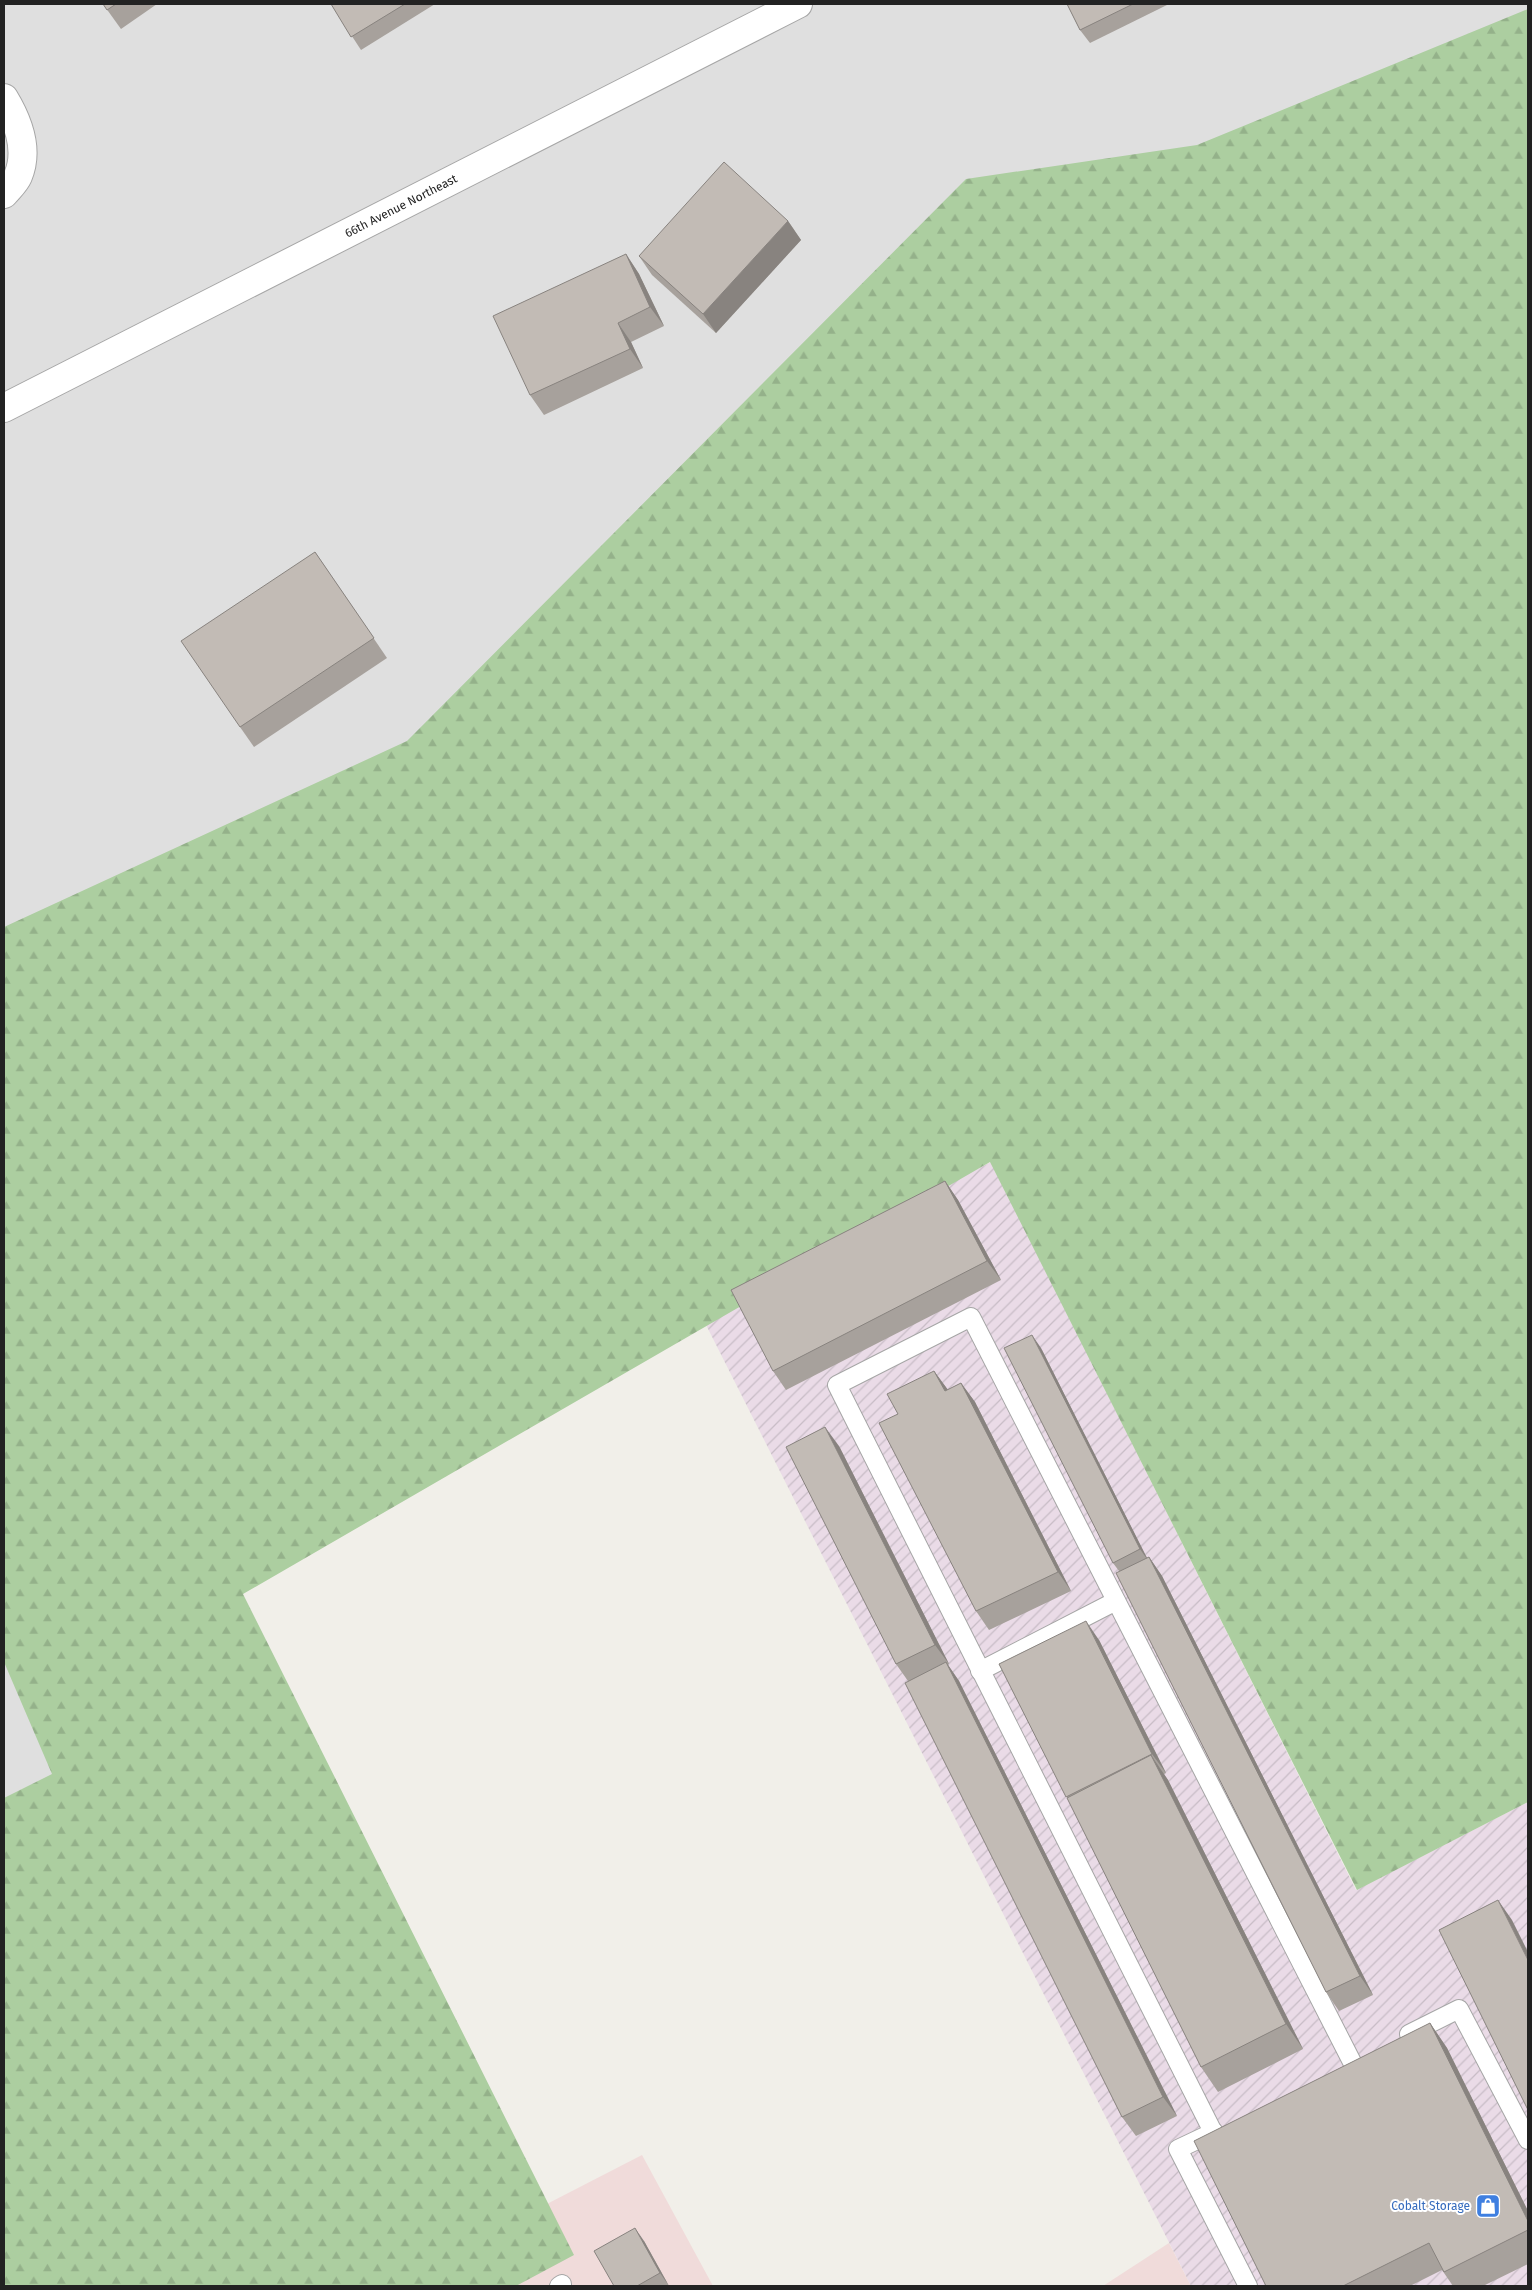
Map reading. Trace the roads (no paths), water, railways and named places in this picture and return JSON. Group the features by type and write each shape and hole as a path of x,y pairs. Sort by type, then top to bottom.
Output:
{"street":[{"name":"66th Avenue Northeast","path":"4,408 798,4"},
{"path":"4,98 14,115 24,157 18,178 4,194"}],"lane":[{"path":"1213,2132 837,1385 944,1330 970,1317 1352,2062"},
{"path":"980,1671 1116,1601"},
{"path":"1397,2040 1459,2009 1528,2140"},
{"path":"1335,2071 1370,2053"},
{"path":"1230,2123 1178,2149 1248,2286"}],"place":[{"name":"Cobalt Storage","path":"1488,2206"}]}
